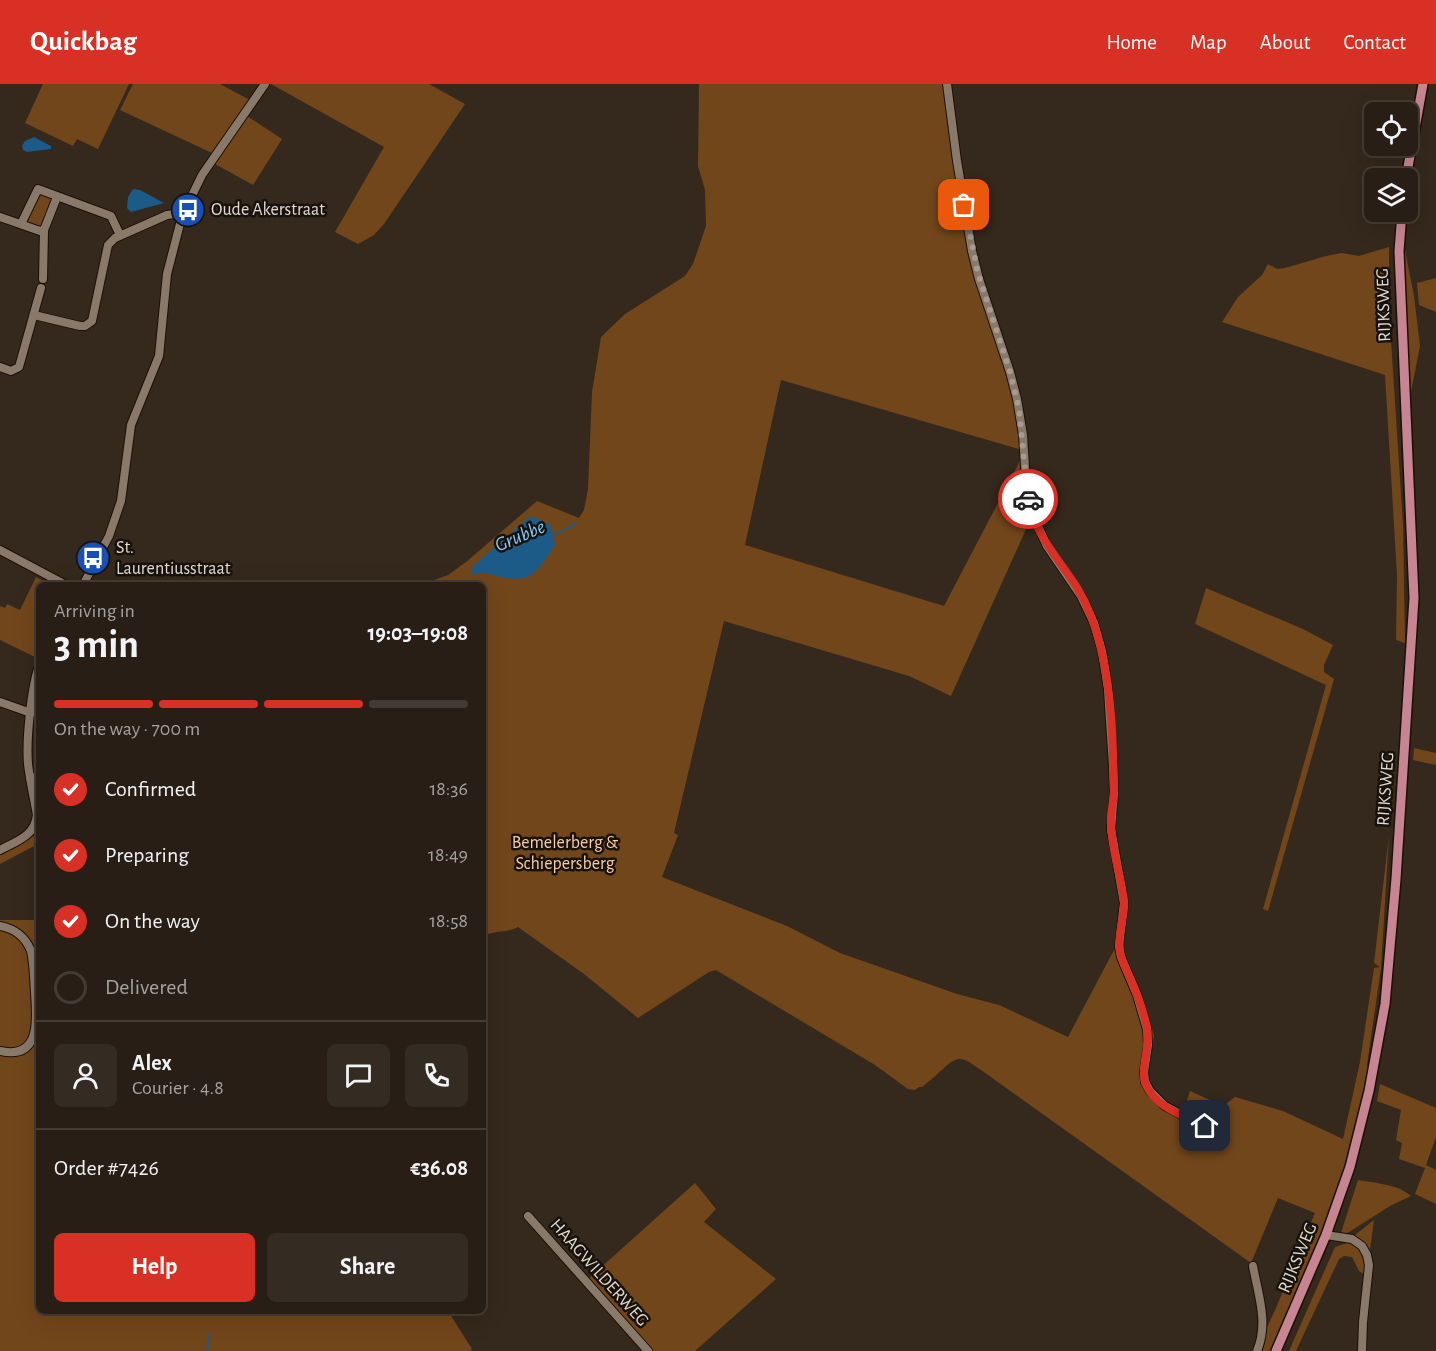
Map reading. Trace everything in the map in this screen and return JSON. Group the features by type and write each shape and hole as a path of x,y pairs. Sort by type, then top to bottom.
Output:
{"main road":[{"path":"1408,168 1423,84"},
{"name":"RIJKSWEG","path":"1276,1351 1326,1235 1353,1158 1369,1091 1385,1004 1396,879 1414,598 1399,251 1401,222"}],"street":[{"path":"86,582 115,519 122,495 131,425 158,361 167,274 182,216 202,175 265,84"},
{"path":"947,84 972,251 1015,392 1023,435 1027,491 1033,517 1047,546 1081,596 1094,623 1102,651 1108,689 1113,765 1114,793 1111,829 1124,903 1119,946 1147,1029 1145,1082 1150,1091 1165,1106 1209,1129"},
{"path":"21,224 38,189 111,216 120,235"},
{"path":"43,279 44,230 57,197"},
{"path":"34,315 80,326 90,324 98,296 106,248 111,241 169,215 182,216"},
{"path":"0,217 44,230"},
{"path":"0,367 11,371 18,367 41,288"},
{"path":"0,550 61,582"},
{"path":"36,678 27,756 36,810"},
{"path":"0,702 31,713"},
{"path":"30,777 36,778"},
{"path":"0,850 26,836 36,822"},
{"path":"0,926 19,934 26,940 31,951 36,1009"},
{"path":"0,1052 14,1052 27,1046 34,1036 36,1026"},
{"name":"HAAGWILDERWEG","path":"528,1216 648,1351"},
{"path":"1326,1235 1352,1239 1362,1246 1367,1255 1369,1265 1362,1322 1362,1351"},
{"path":"1253,1266 1263,1320 1263,1335 1257,1351"}],"green space":[{"path":"43,84 129,84 98,149 77,139 73,146 25,123"},
{"path":"133,84 220,84 250,100 212,153 120,110"},
{"path":"271,84 429,84 465,104 384,224 374,235 358,244 335,232 384,147"},
{"name":"Bemelerberg & Schiepersberg","path":"699,84 944,84 961,213 971,262 1010,381 1022,450 781,380 745,545 944,606 1022,457 1032,516 951,696 909,676 724,621 674,833 678,835 662,877 787,926 840,953 957,994 999,1005 1068,1037 1114,950 1122,948 1154,1035 1147,1081 1164,1103 1183,1113 1190,1091 1223,1106 1235,1097 1283,1111 1343,1139 1360,1062 1374,968 1380,967 1374,963 1389,835 1381,968 1367,1065 1370,1071 1352,1144 1331,1212 1273,1351 1256,1351 1315,1213 1278,1198 1251,1263 981,1070 962,1059 949,1063 922,1087 915,1090 908,1089 875,1065 716,970 709,972 638,1018 584,974 518,927 486,935 486,582 428,582 448,575 466,562 537,501 579,518 584,510 588,489 592,392 601,337 625,314 685,276 693,264 706,226 705,190 698,166"},
{"path":"247,116 282,139 253,185 215,164"},
{"path":"39,193 52,199 41,228 26,222"},
{"path":"1404,245 1414,296 1420,346 1410,397 1405,304"},
{"path":"1389,247 1389,309 1403,525 1405,643 1396,640 1397,575 1385,375 1222,322 1238,297 1262,275 1268,264 1277,269 1285,268 1326,256 1342,253 1359,256"},
{"path":"1436,278 1436,312 1419,305 1417,283"},
{"path":"36,577 45,582 36,582 35,657 0,640 0,606 5,608 7,604 20,610"},
{"path":"1206,588 1303,629 1333,645 1324,665 1324,672 1334,679 1268,911 1263,909 1326,685 1195,624"},
{"path":"1414,748 1436,753 1436,765 1413,760"},
{"path":"33,836 36,841 36,845 0,864 0,855"},
{"path":"0,920 36,920 36,1314 450,1314 472,1349 470,1351 0,1351"},
{"path":"1380,1084 1436,1108 1436,1137 1426,1165 1436,1170 1436,1204 1415,1194 1425,1168 1399,1159 1402,1143 1396,1140 1401,1110 1377,1101"},
{"path":"1358,1180 1393,1186 1411,1196 1340,1236"},
{"path":"695,1183 716,1209 704,1222 776,1279 695,1351 653,1351 588,1279"},
{"path":"1374,1220 1370,1250 1355,1238 1355,1235"},
{"path":"1353,1243 1362,1253 1365,1275 1359,1271 1352,1257 1344,1256 1339,1259 1296,1351 1289,1351 1335,1247"}],"water":[{"path":"34,137 51,146 51,149 27,152 23,150 22,146 25,141"},
{"path":"133,189 140,190 164,203 131,212 127,208 128,197"},
{"path":"529,517 537,518 551,526 555,545 536,570 524,578 515,579 471,573 473,566"}],"waterway":[{"name":"Grubbe","path":"551,537 576,523"},
{"name":"Grubbe","path":"207,1351 209,1335"}],"way so far":[{"path":"964,205 972,251 1010,372 1019,409 1028,499"}],"place":[{"name":"Oude Akerstraat","path":"188,210"},
{"name":"St. Laurentiusstraat","path":"93,558"}],"route":[{"path":"1028,499 1042,537 1076,586 1086,605 1102,651 1108,689 1113,765 1114,793 1111,829 1124,903 1119,946 1147,1029 1148,1053 1144,1067 1145,1082 1150,1091 1165,1106 1205,1126"}]}
